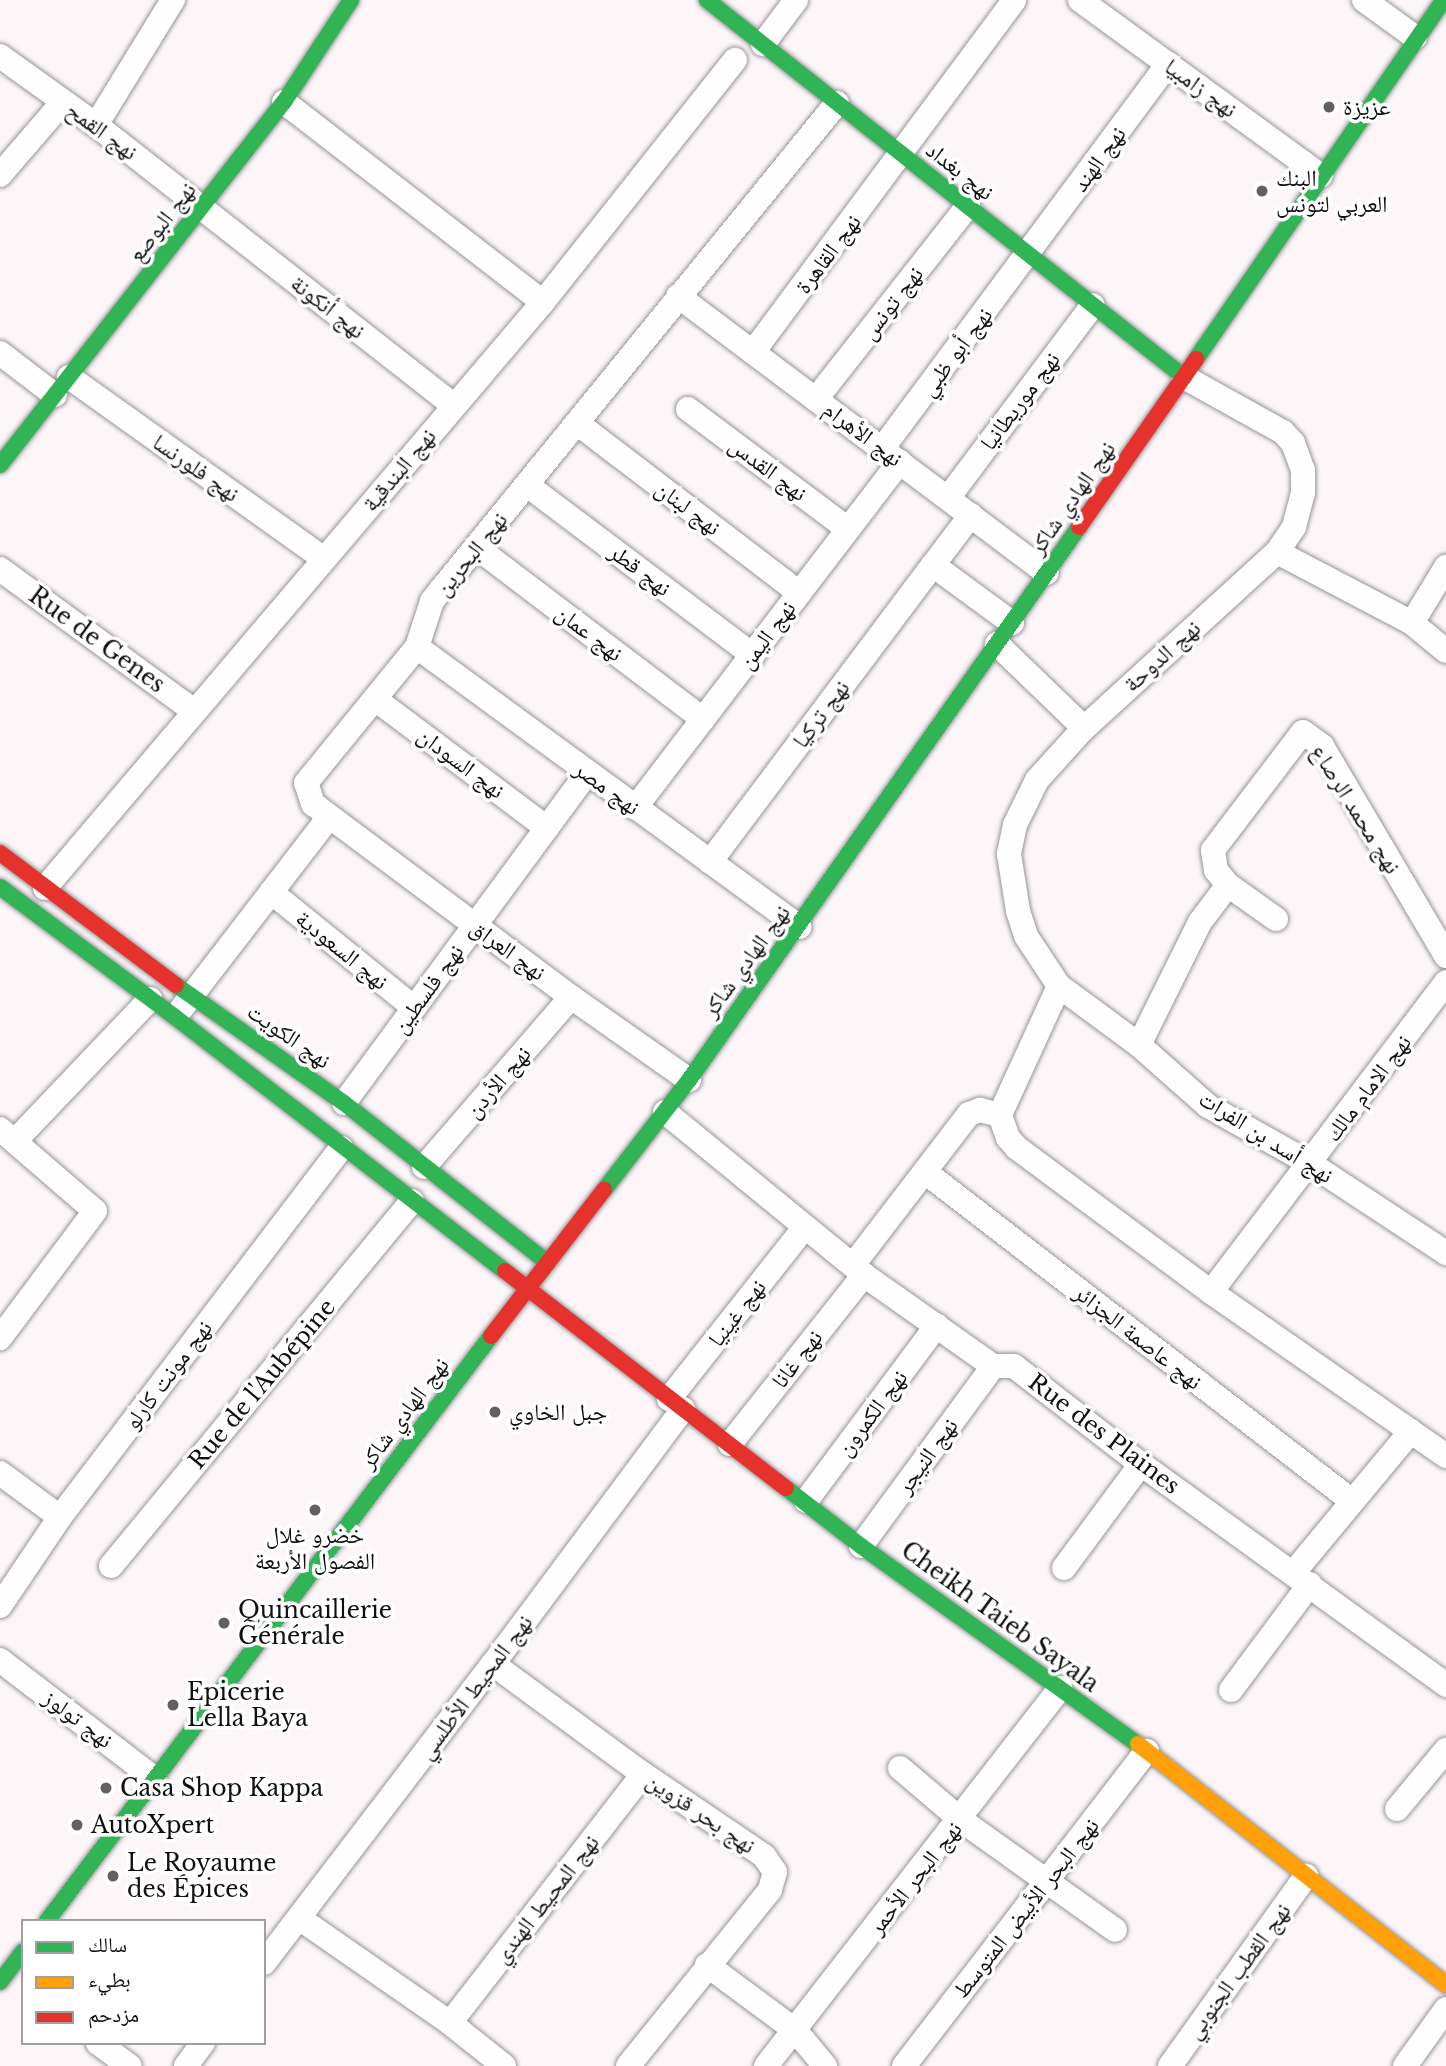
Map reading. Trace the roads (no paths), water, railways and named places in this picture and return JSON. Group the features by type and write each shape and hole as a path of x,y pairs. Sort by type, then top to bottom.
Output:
{"street":[{"path":"96,125 173,0"},
{"name":"نهج البوصع","path":"0,465 284,102 351,0"},
{"name":"نهج بغداد","path":"707,0 1184,377"},
{"path":"763,44 796,0"},
{"name":"نهج القاهرة","path":"753,352 902,155 1014,0"},
{"name":"نهج زامبيا","path":"1080,0 1321,176"},
{"path":"1364,0 1415,37"},
{"name":"نهج الهادي شاكر","path":"49,1919 526,1290 689,1080 1047,573 1415,37 1444,0"},
{"name":"نهج القمح","path":"0,56 96,125 202,208"},
{"name":"نهج البندقية","path":"45,888 542,302 735,60"},
{"name":"نهج الهند","path":"1030,254 1168,64"},
{"path":"284,102 542,302"},
{"path":"0,175 62,103"},
{"name":"نهج البحرين","path":"329,817 313,804 306,783 417,647 432,601 836,103"},
{"name":"نهج تونس","path":"816,400 968,206"},
{"name":"نهج أنكونة","path":"202,208 454,406"},
{"name":"نهج أبو ظبي","path":"891,455 1030,254"},
{"name":"نهج الأهرام","path":"678,296 1047,573"},
{"name":"نهج موريطانيا","path":"948,498 1093,304"},
{"name":"نهج فلورنسا","path":"0,353 62,386 324,559"},
{"name":"نهج الدوحة","path":"1059,986 1026,936 1016,900 1009,854 1016,825 1037,780 1084,727 1277,552 1294,527 1303,493 1303,470 1293,443 1283,432 1184,377"},
{"name":"نهج القدس","path":"688,409 848,529"},
{"name":"نهج لبنان","path":"577,423 799,593"},
{"name":"نهج اليمن","path":"635,808 848,529 891,455"},
{"name":"نهج قطر","path":"527,485 753,655"},
{"path":"971,515 933,565 1012,623"},
{"name":"نهج عمان","path":"476,547 703,719"},
{"path":"1277,552 1412,623 1446,651"},
{"name":"نهج تركيا","path":"710,862 933,565"},
{"path":"1412,623 1446,567"},
{"name":"Rue de Genes","path":"0,569 194,711"},
{"path":"997,644 1084,727"},
{"name":"نهج مصر","path":"417,647 799,927"},
{"name":"نهج السودان","path":"375,699 547,828"},
{"name":"نهج محمد الرصاع","path":"1276,919 1228,884 1216,870 1213,850 1303,732 1322,746 1446,956"},
{"name":"نهج فلسطين","path":"344,1102 587,774"},
{"path":"175,1017 329,817"},
{"name":"نهج العراق","path":"329,817 689,1080"},
{"name":"نهج الكويت","path":"0,853 192,997 344,1102 548,1262"},
{"path":"1139,1045 1200,922 1228,884"},
{"path":"0,887 175,1017 526,1290"},
{"name":"نهج السعودية","path":"271,892 414,1008"},
{"name":"نهج الامام مالك","path":"1211,1292 1311,1164 1446,982"},
{"path":"1059,986 1000,1115 1008,1138 1017,1148 1211,1292 1446,1456"},
{"name":"نهج أسد بن الفرات","path":"1059,986 1139,1045 1208,1106 1311,1164 1446,1253"},
{"name":"نهج الأردن","path":"424,1167 572,997"},
{"path":"0,1338 95,1211 7,1135 150,999"},
{"name":"نهج غانا","path":"730,1444 859,1270 925,1172 970,1114 980,1110 1000,1115"},
{"name":"Rue des Plaines","path":"665,1112 859,1270 993,1366 1014,1366 1141,1464 1302,1578 1446,1685"},
{"name":"نهج مونت كارلو","path":"0,1606 60,1517 341,1148"},
{"name":"نهج عاصمة الجزائر","path":"925,1172 1352,1501"},
{"name":"Rue de l'Aubépine","path":"111,1566 412,1201"},
{"name":"نهج غينيا","path":"676,1404 805,1227"},
{"name":"Cheikh Taieb Sayala","path":"526,1290 806,1501 861,1546 1147,1751 1446,1985"},
{"name":"نهج الكمرون","path":"806,1501 937,1325"},
{"name":"نهج النيجر","path":"861,1546 993,1366"},
{"name":"نهج المحيط الأطلسي","path":"266,1961 494,1664 676,1404"},
{"path":"1231,1690 1352,1501 1411,1431"},
{"path":"1064,1568 1141,1464"},
{"path":"0,1473 60,1517"},
{"name":"نهج تولوز","path":"0,1660 155,1779"},
{"name":"نهج بحر قزوين","path":"494,1664 643,1774 764,1856 775,1872 770,1890 706,1965 628,2066"},
{"name":"نهج البحر الأحمر","path":"766,2066 961,1819 1060,1688"},
{"path":"1397,1810 1446,1750"},
{"name":"نهج البحر الأبيض المتوسط","path":"904,2066 1147,1751"},
{"path":"900,1768 961,1819 1115,1930"},
{"name":"نهج المحيط الهندي","path":"450,2023 643,1774"},
{"name":"نهج القطب الجنوبي","path":"1170,2066 1306,1875"},
{"path":"299,1918 450,2023 504,2066"},
{"path":"7,1981 21,1956"},
{"path":"706,1965 794,2030 825,2066"},
{"path":"1405,2066 1446,2009"},
{"path":"101,2045 130,2066"},
{"path":"186,2066 202,2045"}],"place":[{"name":"عزيزة","path":"1329,107"},
{"name":"البنك العربي لتونس","path":"1262,191"},
{"name":"جبل الخاوي","path":"495,1412"},
{"name":"خضرو غلال الفصول الأربعة","path":"315,1510"},
{"name":"Quincaillerie Générale","path":"224,1623"},
{"name":"Epicerie Lella Baya","path":"173,1705"},
{"name":"Casa Shop Kappa","path":"106,1788"},
{"name":"AutoXpert","path":"77,1825"},
{"name":"Le Royaume des Épices","path":"113,1876"}]}
